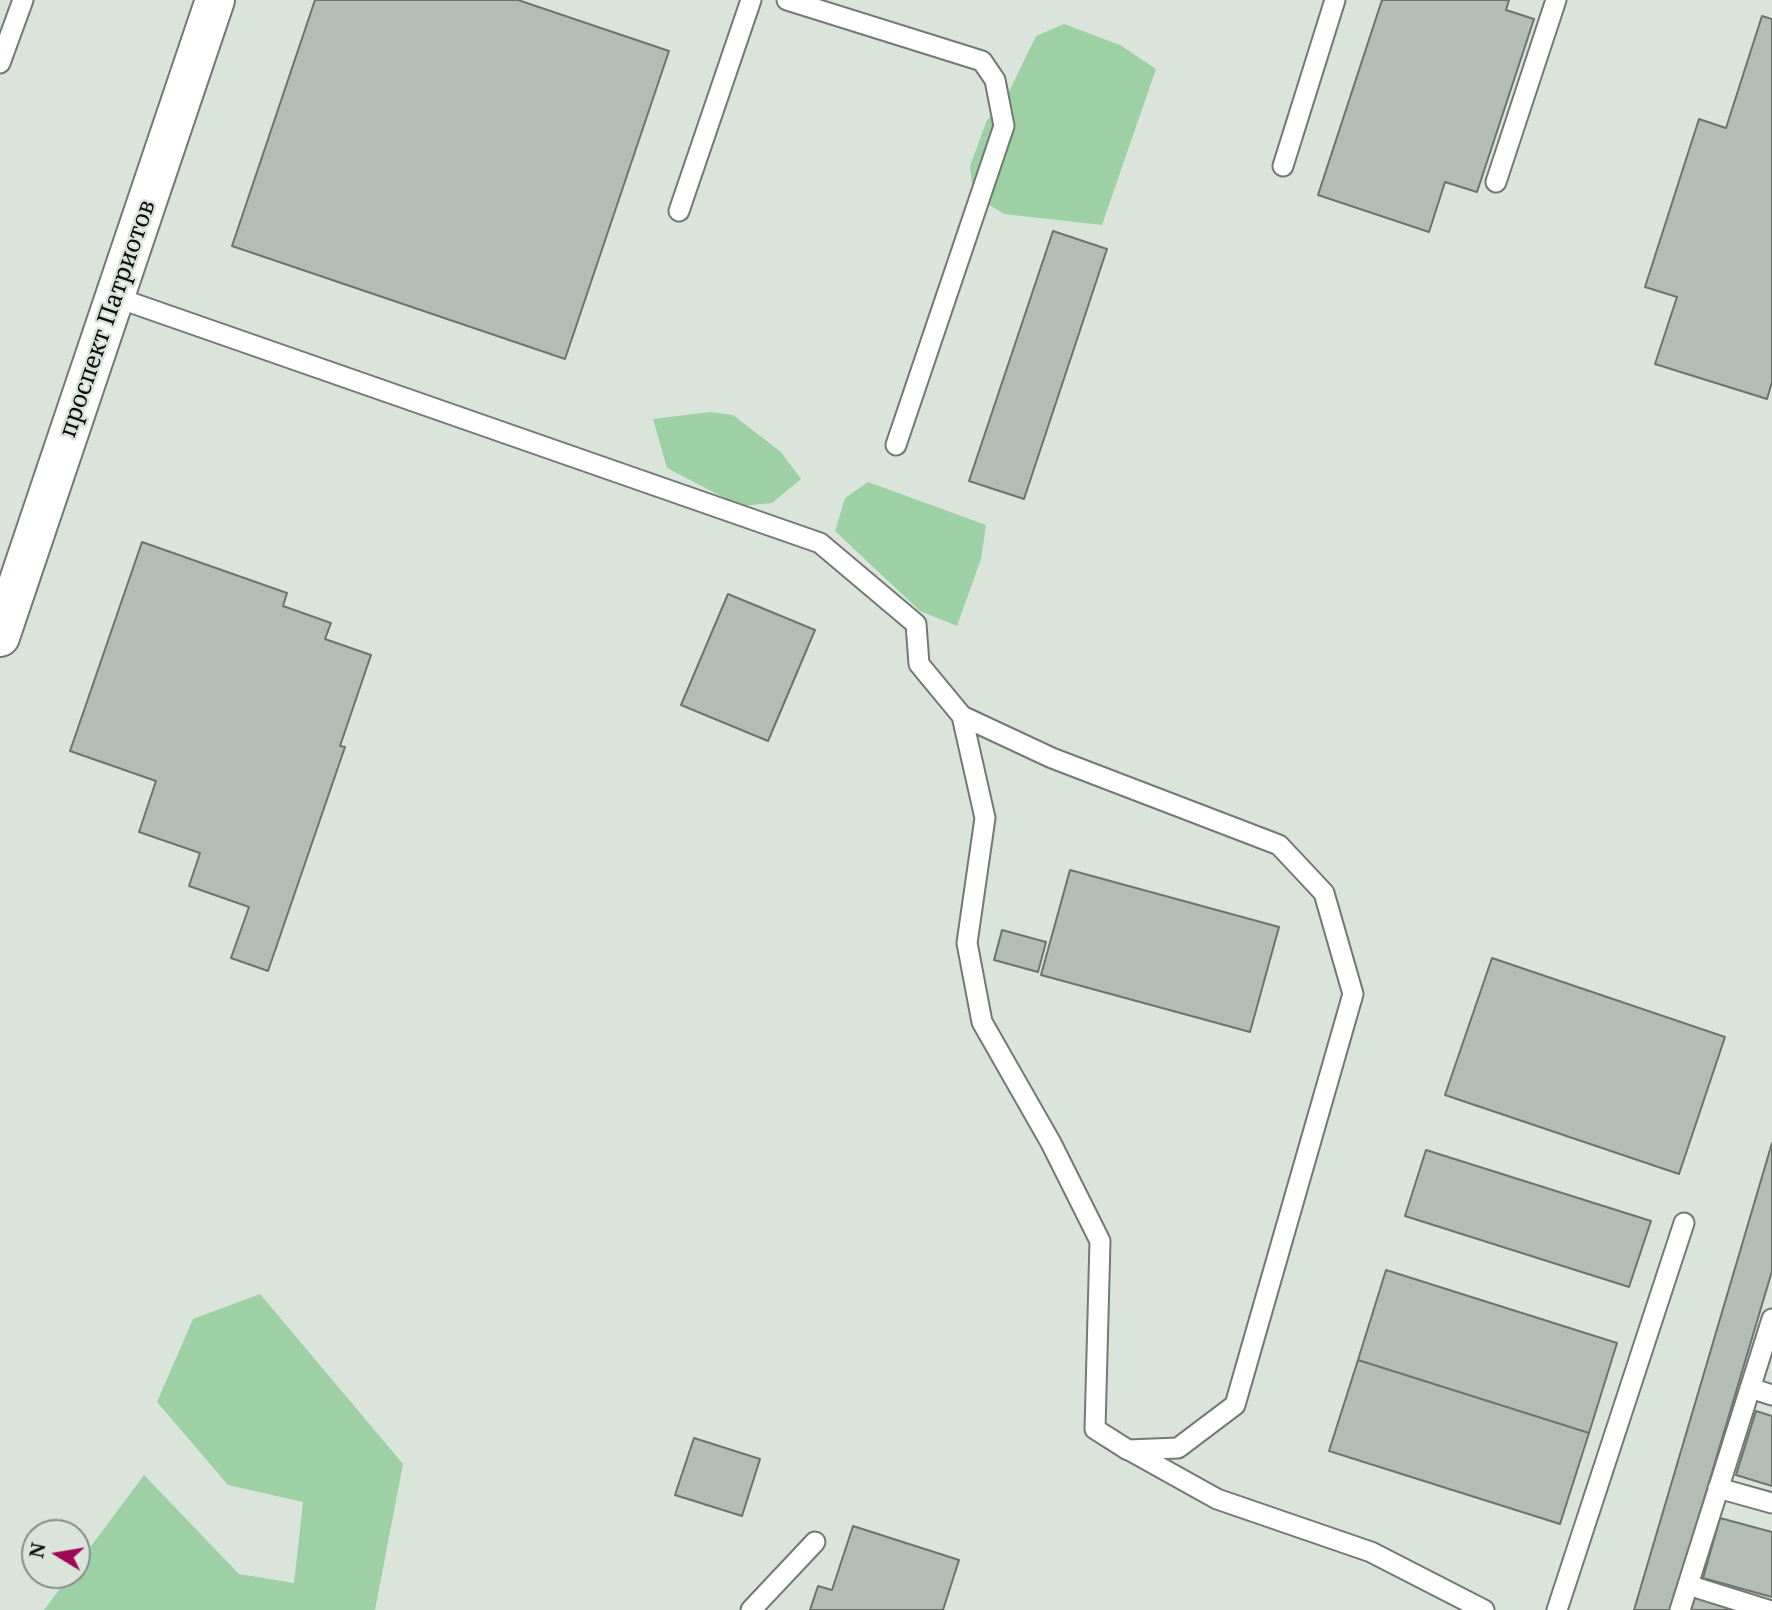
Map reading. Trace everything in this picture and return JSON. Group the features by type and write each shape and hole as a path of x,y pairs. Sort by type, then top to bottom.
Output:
{"street":[{"name":"проспект Патриотов","path":"0,637 215,0"}],"lane":[{"path":"0,63 23,0"},
{"path":"679,211 751,0"},
{"path":"788,0 982,61 995,80 1004,126 896,445"},
{"path":"1283,166 1335,0"},
{"path":"1496,182 1556,0"},
{"path":"115,298 820,543 916,624 919,664 962,716 1052,758 1279,845 1324,893 1353,994 1235,1405 1178,1447 1128,1450"},
{"path":"962,716 985,818 967,943 982,1022 1051,1143 1100,1241 1095,1429 1217,1499 1371,1552 1484,1610"},
{"path":"1556,1610 1684,1223"},
{"path":"1680,1610 1772,1320"},
{"path":"1750,1388 1772,1395"},
{"path":"1718,1488 1772,1503"},
{"path":"751,1610 814,1542"},
{"path":"1688,1585 1768,1610"}],"green space":[{"path":"1064,24 1120,45 1156,69 1102,225 1004,214 973,195 970,166 987,120 1003,104 1036,36"},
{"path":"710,412 733,415 781,452 801,479 772,503 740,506 667,468 653,419"},
{"path":"868,482 986,525 981,559 957,626 920,611 835,531 845,498"},
{"path":"260,1294 403,1464 375,1610 44,1610 60,1589 91,1589 91,1546 144,1475 239,1574 294,1583 303,1502 228,1485 157,1402 193,1319"}],"building":[{"path":"315,0 518,0 669,51 565,359 232,246"},
{"path":"1382,0 1509,0 1506,10 1534,19 1477,192 1445,182 1429,232 1318,195"},
{"path":"1762,16 1772,19 1772,382 1767,399 1655,364 1677,297 1645,287 1699,119 1726,128"},
{"path":"1053,231 1107,249 1024,499 969,481"},
{"path":"142,542 287,593 283,606 331,623 325,639 371,655 340,746 345,747 268,971 231,958 249,907 189,886 200,853 139,832 156,781 70,751"},
{"path":"728,594 815,630 768,741 681,705"},
{"path":"1070,870 1279,927 1250,1032 1041,975"},
{"path":"1002,930 1046,942 1038,972 994,960"},
{"path":"1492,958 1725,1037 1679,1174 1445,1095"},
{"path":"1772,1143 1772,1271 1671,1610 1634,1610"},
{"path":"1426,1150 1651,1221 1629,1287 1405,1216"},
{"path":"1386,1270 1617,1343 1589,1433 1358,1360"},
{"path":"1358,1360 1589,1433 1560,1524 1329,1451"},
{"path":"1756,1411 1772,1416 1772,1486 1736,1475"},
{"path":"694,1438 760,1459 742,1516 675,1495"},
{"path":"1720,1518 1772,1532 1772,1597 1703,1578"},
{"path":"853,1526 959,1560 943,1610 810,1610 818,1586 832,1590"},
{"path":"1695,1596 1745,1610 1691,1610"}]}
